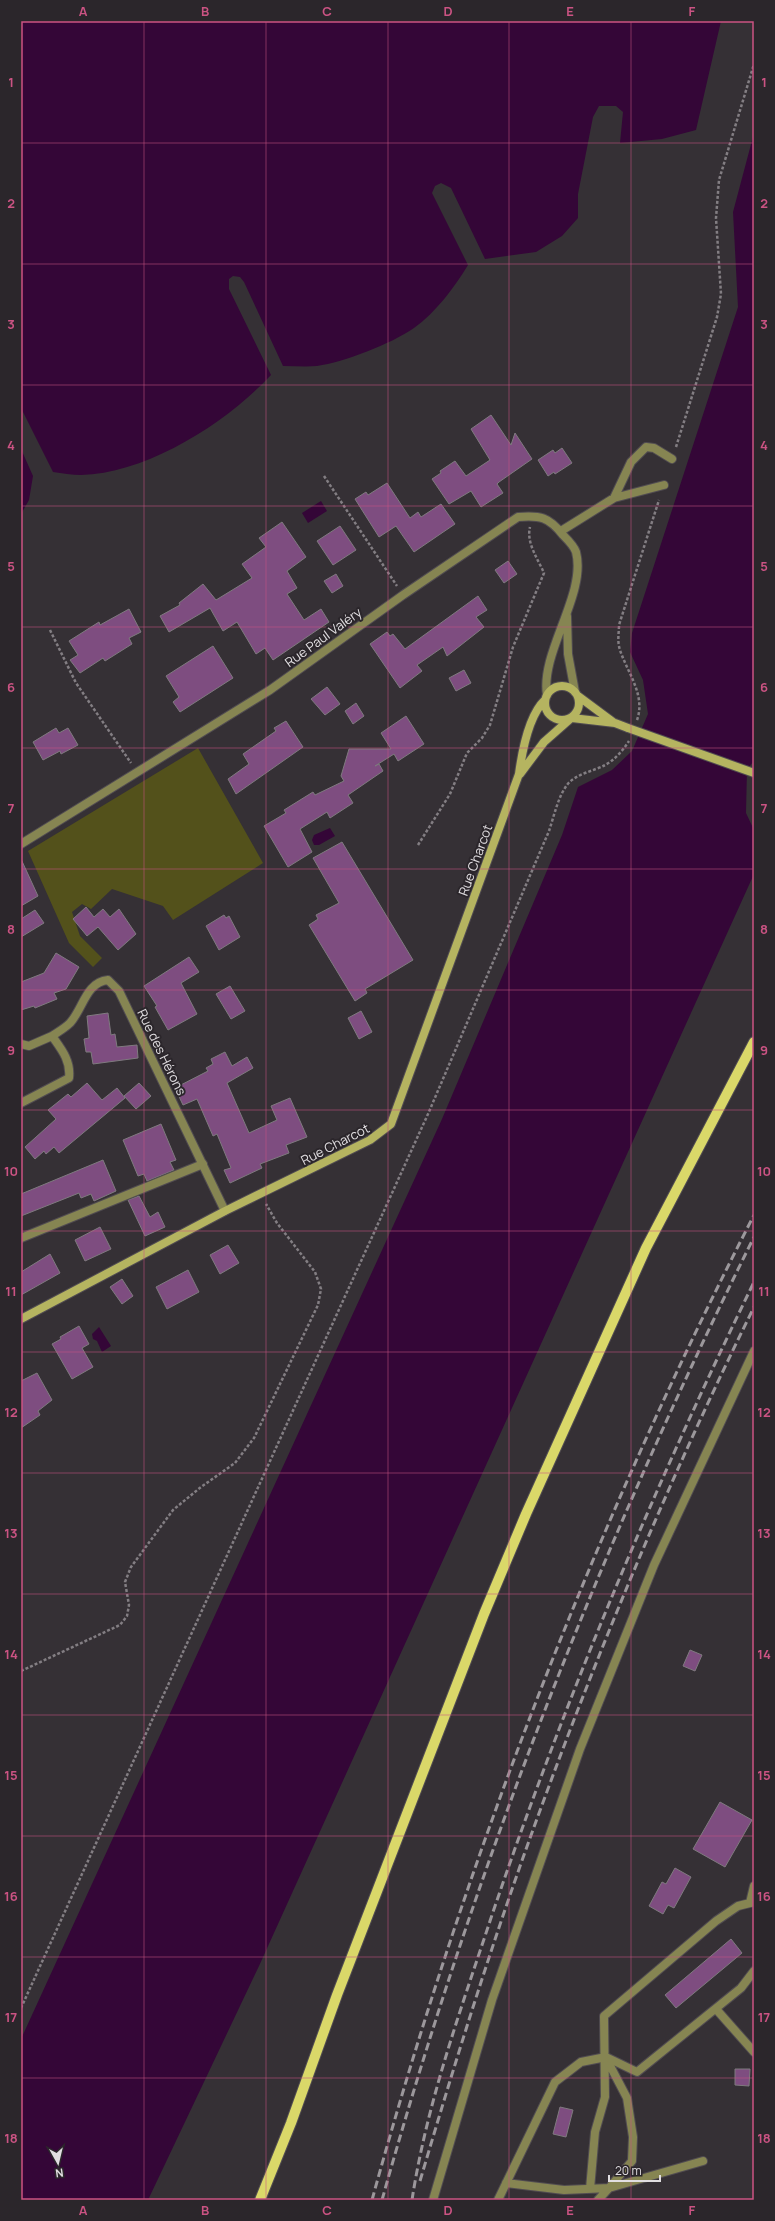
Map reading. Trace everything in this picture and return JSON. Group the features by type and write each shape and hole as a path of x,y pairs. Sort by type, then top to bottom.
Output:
{"main road":[{"path":"260,2200 291,2123 340,1988 484,1614 526,1514 646,1248 754,1042"}],"street":[{"path":"614,498 631,462 646,446 654,448 672,459"},
{"path":"560,531 614,498 664,485"},
{"name":"Rue Paul Valéry","path":"21,844 270,690 403,594 518,517 534,515 550,520 576,551 577,575 567,614 551,662 546,688 546,697"},
{"name":"Rue Paul Valéry","path":"567,614 568,654 577,694"},
{"path":"615,723 566,686 555,688 546,697 545,705 549,715 558,720 570,719 615,723 632,727 754,773"},
{"path":"570,719 580,706 577,694"},
{"name":"Rue Charcot","path":"21,1319 226,1211 370,1140 391,1124 519,774 522,754 537,709 546,697"},
{"name":"Rue Charcot","path":"519,774 544,742 570,719"},
{"name":"Rue des Hérons","path":"52,1036 70,1023 92,986 100,981 108,980 119,991 226,1211"},
{"path":"21,1045 29,1046 52,1036 64,1052 70,1066 69,1078 21,1103"},
{"path":"21,1238 203,1164"},
{"path":"433,2200 492,2000 580,1749 654,1565 754,1351"},
{"path":"590,2189 595,2132 605,2097 606,2057 604,2016 716,1921 738,1906 752,1903 754,1886"},
{"path":"741,1988 754,1971"},
{"path":"498,2200 555,2082 580,2062 606,2057 637,2072 754,1979"},
{"path":"716,2009 754,2052"},
{"path":"598,2200 632,2160 634,2137 627,2098 606,2057"},
{"path":"506,2183 564,2190 609,2188 703,2161"}],"path":[{"path":"672,459 717,317 721,294 716,218 719,180 754,64"},
{"path":"324,476 403,594"},
{"path":"632,727 640,713 636,686 620,650 618,641 620,625 664,485"},
{"path":"418,845 450,794 467,753 482,738 490,725 513,647 544,573 531,545 529,533 534,515"},
{"path":"50,630 76,683 137,772"},
{"path":"21,2008 428,1114 549,830 567,784 574,778 607,764 618,755 631,738"},
{"path":"21,1671 120,1625 127,1616 129,1605 125,1582 131,1567 173,1510 201,1487 235,1463 254,1438 318,1305 321,1289 315,1272 277,1223 261,1195"}],"shaded area":[{"path":"21,21 721,21 696,130 662,139 620,143 623,112 616,106 599,106 593,117 578,194 578,218 562,236 536,252 485,259 451,188 441,183 435,186 432,193 468,265 463,274 451,291 430,315 414,328 367,352 340,361 317,366 283,366 244,282 240,277 233,276 229,279 229,289 271,375 232,411 184,442 159,455 133,465 107,472 81,475 53,472 21,408"},
{"path":"754,133 754,761 747,769 746,813 754,830 754,874 259,1966 148,2200 21,2200 21,2039 442,1119 562,835 578,787 612,770 632,751 648,714 643,680 630,652 632,633 738,307 733,212"},
{"path":"21,449 33,476 29,500 21,514"},
{"path":"321,501 327,511 308,523 302,513"},
{"path":"198,748 263,863 173,920 163,906 112,889 91,909 82,904 72,912 80,936 102,958 93,967 69,943 28,851"},
{"path":"330,828 335,836 319,845 314,845 312,840 314,835"},
{"path":"99,1327 111,1346 102,1352 97,1341 93,1339 92,1334"}],"building":[{"path":"491,415 511,445 515,433 532,459 499,482 497,484 503,493 481,507 471,491 449,504 432,479 441,473 440,471 455,461 466,476 490,460 471,429"},
{"path":"562,448 572,463 555,474 554,472 548,476 538,460 553,450 555,453"},
{"path":"387,483 410,518 418,512 421,517 441,504 455,524 414,552 396,526 379,537 355,499 366,492 368,495"},
{"path":"282,522 306,557 287,571 297,588 287,594 304,620 321,609 329,622 273,660 265,648 256,654 237,622 223,631 210,608 169,632 160,616 180,605 179,603 203,584 216,600 252,578 242,564 266,547 259,538"},
{"path":"340,526 356,550 333,565 317,541"},
{"path":"508,561 517,574 504,583 495,570"},
{"path":"336,574 343,586 332,593 324,581"},
{"path":"478,596 487,610 476,617 484,627 447,656 443,647 417,665 422,671 400,688 370,644 387,632 390,636 393,634 405,649"},
{"path":"129,609 141,632 129,638 132,644 105,661 103,658 80,673 70,660 78,655 69,641 99,622 100,625"},
{"path":"213,646 233,678 180,712 173,702 179,697 166,676"},
{"path":"464,670 471,683 456,691 449,678"},
{"path":"327,687 340,704 325,715 311,699"},
{"path":"356,703 364,716 353,724 345,711"},
{"path":"406,716 424,744 398,761 394,754 375,766 379,764 383,771 348,795 353,803 330,818 327,812 300,829 312,852 288,867 264,826 286,813 284,810 313,792 315,795 344,781 341,776 349,749 391,749 381,733"},
{"path":"286,721 303,747 236,794 228,779 249,764 243,754 276,731 274,728"},
{"path":"56,728 59,733 68,728 78,745 61,754 60,751 43,760 33,742"},
{"path":"342,842 413,960 365,989 367,993 355,1001 309,925 318,919 316,915 339,903 313,858"},
{"path":"21,859 38,896 21,906"},
{"path":"86,907 94,917 103,909 110,917 119,909 136,934 118,950 98,927 87,936 73,919"},
{"path":"35,910 44,923 21,937 21,919"},
{"path":"224,915 226,918 229,916 240,937 219,950 206,926"},
{"path":"56,953 79,967 66,989 54,993 57,999 35,1008 34,1006 21,1010 21,982 44,973"},
{"path":"189,957 199,972 181,983 197,1014 168,1030 155,1007 157,1006 144,986"},
{"path":"230,986 245,1011 231,1019 216,994"},
{"path":"361,1011 372,1032 359,1039 348,1018"},
{"path":"108,1013 111,1035 115,1034 117,1047 137,1045 138,1058 93,1064 91,1052 86,1052 84,1039 89,1038 87,1016"},
{"path":"225,1052 232,1066 247,1057 253,1068 227,1083 249,1133 277,1120 271,1106 290,1098 307,1137 286,1145 289,1153 260,1164 262,1168 230,1183 224,1170 231,1168 217,1134 213,1136 197,1099 183,1105 175,1088 208,1071 206,1068 213,1064 211,1059"},
{"path":"87,1083 102,1100 117,1088 125,1098 59,1153 54,1147 46,1154 44,1151 35,1159 25,1147 56,1119 48,1110 68,1094 71,1097"},
{"path":"139,1083 151,1096 136,1109 124,1096"},
{"path":"161,1124 176,1160 170,1162 174,1170 147,1181 144,1174 138,1176 123,1140"},
{"path":"103,1160 116,1191 94,1201 91,1194 81,1198 79,1193 21,1216 21,1194"},
{"path":"139,1196 150,1217 158,1212 165,1227 145,1236 128,1200"},
{"path":"100,1227 111,1249 85,1261 75,1240"},
{"path":"228,1245 239,1263 220,1274 210,1255"},
{"path":"50,1254 60,1273 21,1295 21,1272"},
{"path":"188,1270 199,1292 167,1309 156,1287"},
{"path":"122,1279 133,1296 122,1304 110,1287"},
{"path":"79,1326 89,1344 82,1348 93,1367 72,1379 52,1344 61,1339 60,1337"},
{"path":"37,1373 52,1400 38,1411 40,1415 21,1428 21,1381"},
{"path":"690,1650 702,1655 695,1671 683,1666"},
{"path":"720,1802 752,1820 725,1867 693,1849"},
{"path":"675,1868 691,1877 674,1908 668,1905 663,1914 649,1906 662,1882 666,1884"},
{"path":"731,1939 742,1953 676,2008 665,1995"},
{"path":"735,2069 750,2069 749,2086 735,2085"},
{"path":"560,2107 573,2110 566,2137 553,2134"}],"railway":[{"path":"372,2200 448,1947 491,1822 538,1698 587,1575 639,1453 695,1333 754,1215"},
{"path":"382,2200 418,2076 458,1952 500,1830 545,1710 593,1590 644,1471 698,1353 754,1237"},
{"path":"412,2200 426,2127 446,2056 520,1834 581,1674 646,1515 754,1282"},
{"path":"420,2181 460,2047 518,1871 558,1761 610,1629 665,1499 723,1370 754,1307"}]}
